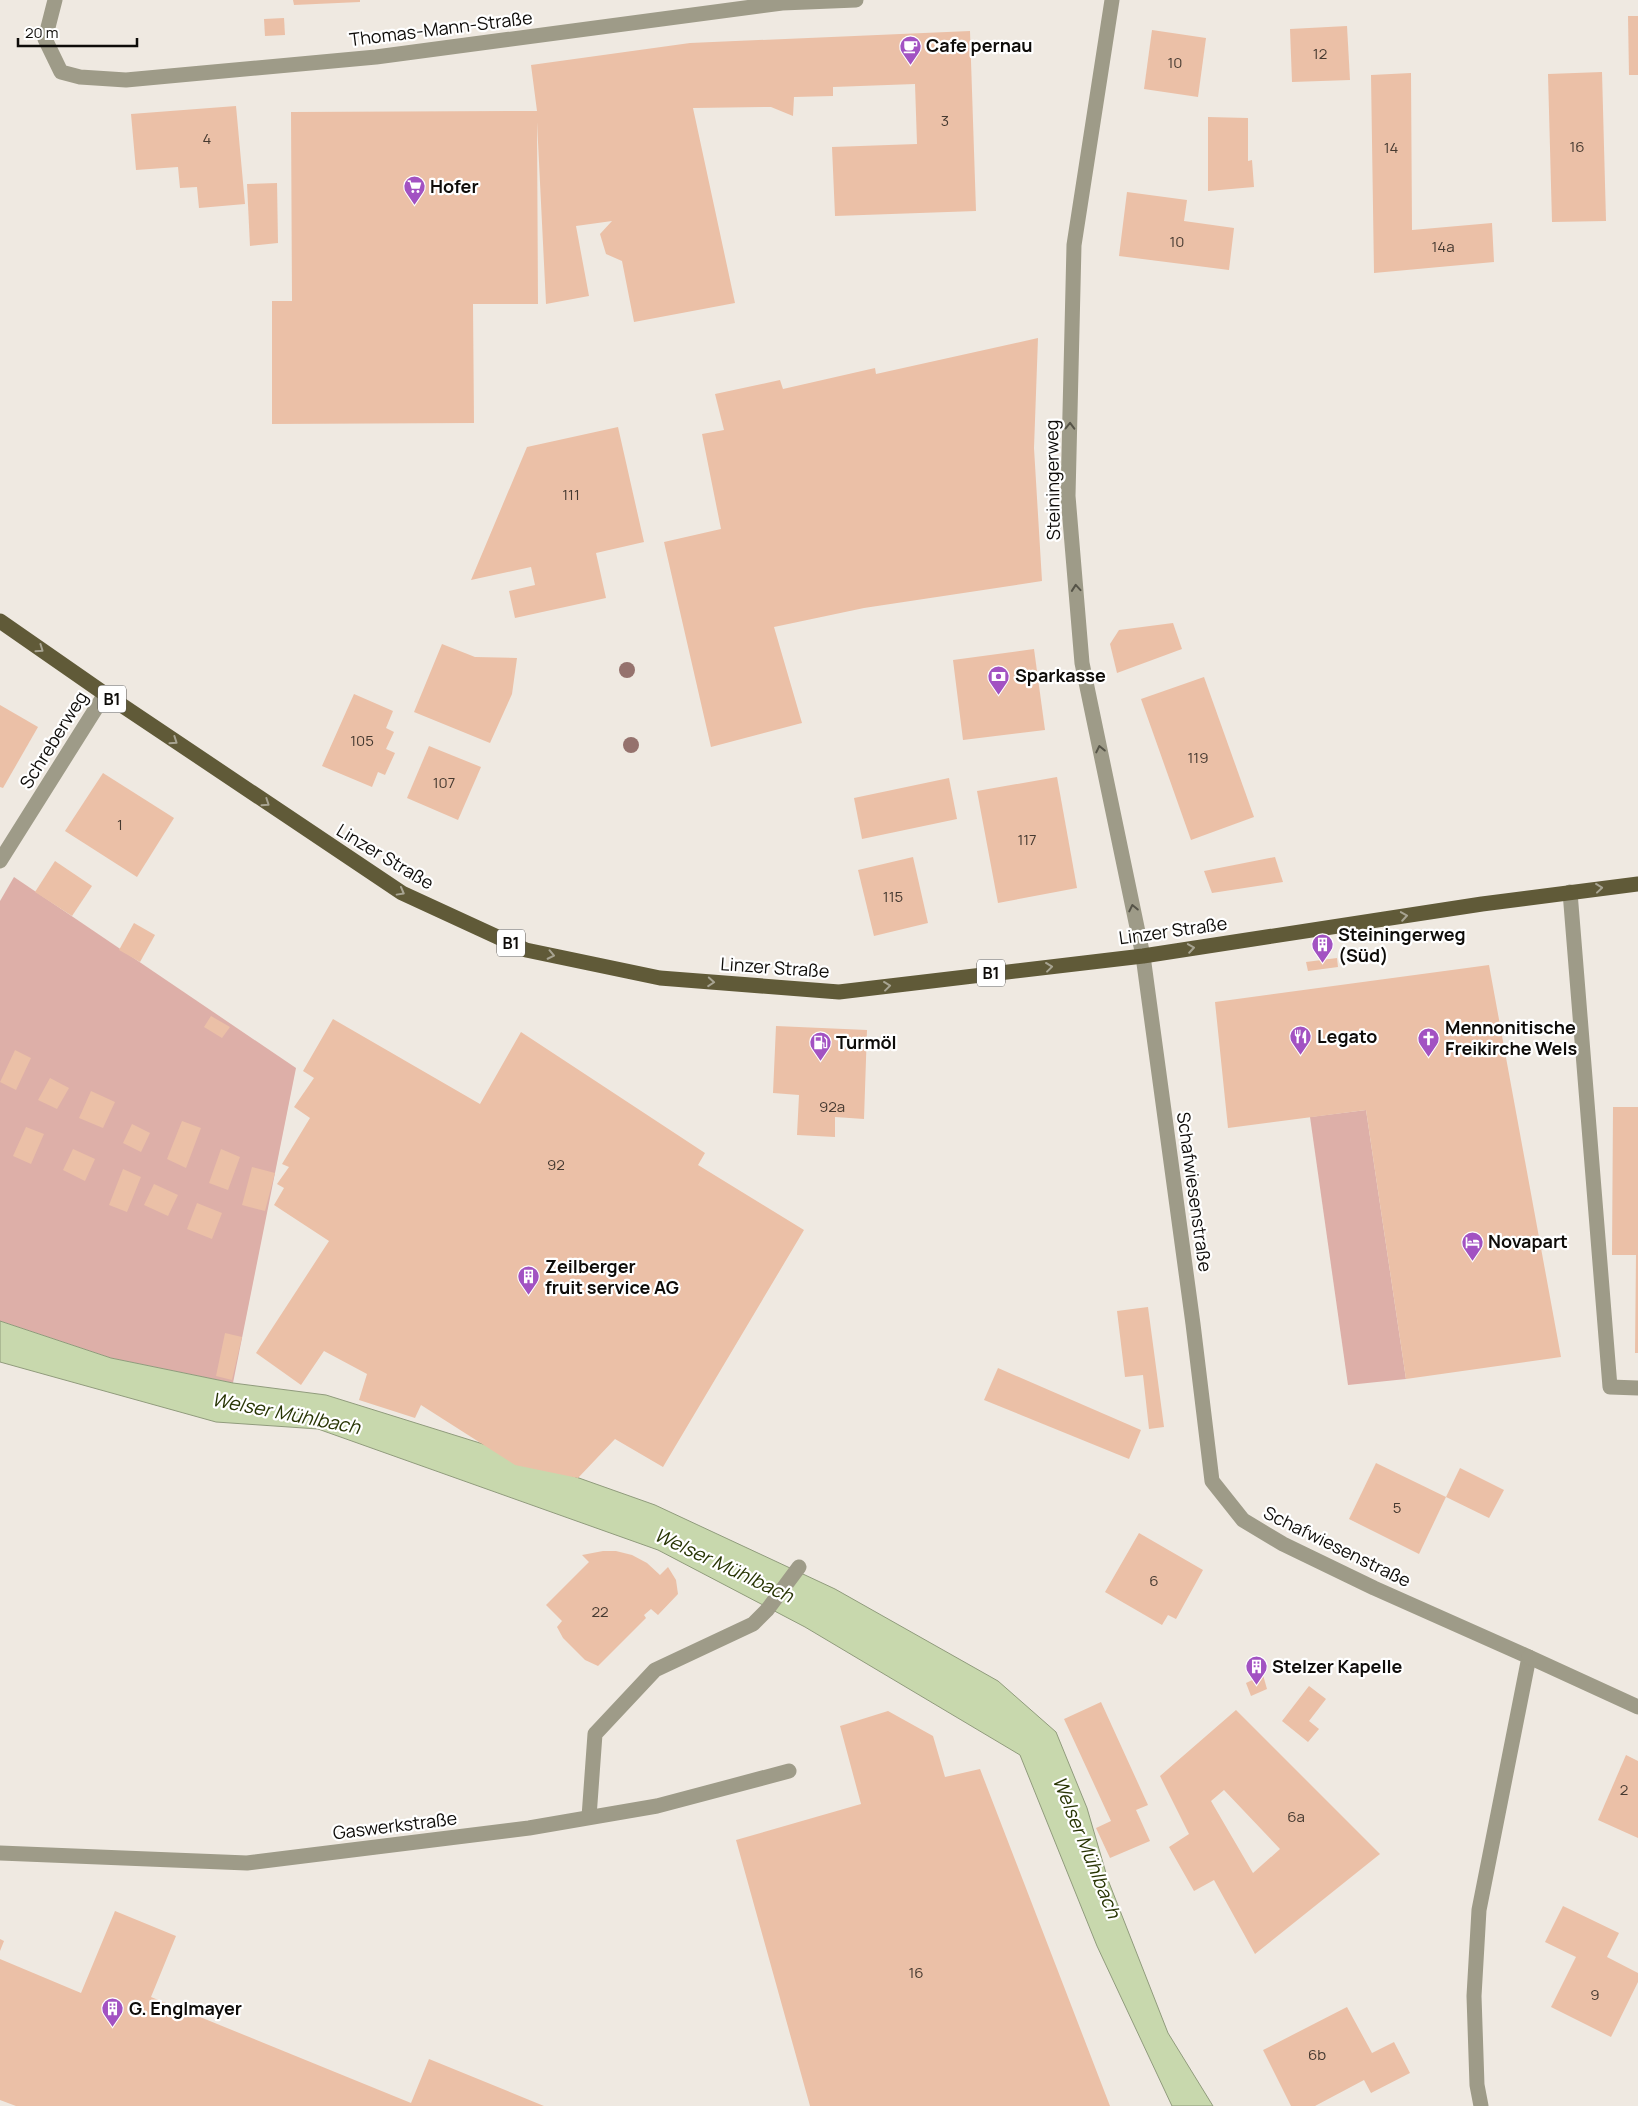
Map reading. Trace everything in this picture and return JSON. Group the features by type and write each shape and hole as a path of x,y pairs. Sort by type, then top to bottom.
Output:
{"main road":[{"name":"Linzer Straße","path":"0,621 104,694 402,893 526,950 660,978 839,992 1143,956 1570,892 1638,884"}],"street":[{"name":"Thomas-Mann-Straße","path":"55,0 45,39 61,72 80,77 126,80 376,57 782,3 856,0"},
{"name":"Steiningerweg","path":"1112,0 1074,246 1068,496 1082,663 1143,956"},
{"name":"Schreberweg","path":"1,858 104,694"},
{"path":"1570,892 1610,1387 1638,1388"},
{"name":"Schafwiesenstraße","path":"1143,956 1193,1324 1212,1481 1243,1520 1283,1544 1374,1588 1638,1708"},
{"path":"588,1818 595,1734 656,1670 754,1624 767,1610 799,1567"},
{"path":"1481,2106 1477,2085 1474,1996 1479,1910 1529,1657"},
{"name":"Gaswerkstraße","path":"0,1853 247,1863 513,1830 588,1818 657,1806 788,1771"}],"shaded area":[{"path":"14,877 296,1068 233,1383 111,1358 0,1321 0,901"},
{"path":"1366,1110 1406,1379 1348,1385 1310,1117"}],"water":[{"name":"Welser Mühlbach","path":"0,1321 111,1358 233,1383 326,1395 483,1444 655,1505 835,1589 998,1681 1056,1732 1087,1808 1108,1880 1168,2033 1213,2106 1172,2106 1097,1946 1020,1755 805,1627 658,1550 318,1429 216,1422 0,1362"}],"building":[{"path":"293,0 360,0 360,2 294,5"},
{"path":"1628,16 1638,16 1638,75 1629,75"},
{"path":"284,18 285,35 265,36 264,19"},
{"path":"1347,26 1350,80 1292,82 1290,29"},
{"path":"1152,30 1206,38 1198,97 1144,89"},
{"path":"970,31 976,211 835,216 832,147 917,144 915,84 833,87 833,96 794,97 793,116 771,107 693,108 735,303 634,322 622,261 606,254 600,234 612,221 576,226 589,296 546,304 537,122 538,304 473,304 474,423 272,424 272,301 292,301 291,112 537,111 531,65 690,43"},
{"path":"1602,72 1606,221 1552,222 1548,74"},
{"path":"1411,73 1412,230 1492,223 1494,262 1374,273 1371,75"},
{"path":"236,106 245,204 199,208 197,187 180,188 178,167 136,170 131,114"},
{"path":"1208,117 1248,118 1248,161 1252,160 1254,187 1208,191"},
{"path":"277,183 278,243 250,246 247,184"},
{"path":"1127,192 1187,200 1184,221 1234,228 1229,270 1119,256"},
{"path":"1038,338 1034,448 1042,581 864,608 774,627 802,723 711,747 664,542 721,529 702,434 724,430 715,394 780,380 783,389 875,368 876,374"},
{"path":"618,427 644,542 596,553 606,598 515,618 509,591 535,585 531,567 471,580 527,447"},
{"path":"1173,623 1182,649 1117,673 1110,644 1119,630"},
{"path":"442,644 475,657 517,658 512,694 490,743 414,712"},
{"name":"Sparkasse","path":"1034,649 1045,730 963,740 953,660"},
{"path":"1204,677 1254,817 1191,840 1141,699"},
{"path":"354,694 393,711 386,728 394,732 386,749 395,753 385,775 378,772 372,787 322,766"},
{"path":"0,705 38,727 3,788 0,787"},
{"path":"429,746 481,767 458,820 407,798"},
{"path":"103,773 174,818 137,877 65,831"},
{"path":"1057,777 1077,888 998,903 977,791"},
{"path":"949,778 957,819 862,839 854,798"},
{"path":"913,857 928,923 874,936 858,870"},
{"path":"1275,857 1283,882 1212,893 1204,871"},
{"path":"55,861 92,886 72,916 35,892"},
{"path":"134,923 155,935 140,962 119,950"},
{"name":"Steiningerweg (Süd)","path":"1337,958 1338,967 1308,971 1306,962"},
{"path":"1489,965 1561,1357 1406,1379 1366,1110 1228,1128 1215,1002"},
{"path":"211,1016 230,1027 222,1038 204,1027"},
{"name":"Zeilberger fruit service AG","path":"333,1019 480,1104 521,1032 705,1153 698,1165 804,1230 663,1467 615,1439 578,1478 515,1465 421,1405 415,1418 359,1400 367,1374 324,1351 301,1385 256,1353 329,1241 274,1205 284,1188 277,1184 289,1167 282,1164 310,1118 294,1107 314,1078 303,1071"},
{"name":"Turmöl","path":"776,1026 867,1030 864,1119 835,1117 835,1137 797,1135 799,1095 773,1093"},
{"path":"15,1050 31,1058 16,1090 0,1082"},
{"path":"50,1078 69,1088 57,1109 38,1100"},
{"path":"91,1091 115,1102 103,1128 79,1118"},
{"path":"1613,1107 1638,1107 1638,1353 1635,1353 1636,1255 1612,1255"},
{"path":"182,1121 201,1128 186,1168 167,1159"},
{"path":"132,1124 150,1133 141,1152 123,1143"},
{"path":"26,1127 44,1134 31,1164 13,1156"},
{"path":"73,1149 95,1159 85,1181 63,1170"},
{"path":"221,1149 240,1157 228,1190 209,1183"},
{"path":"252,1167 275,1173 265,1211 242,1205"},
{"path":"123,1169 141,1177 127,1212 109,1205"},
{"path":"154,1184 178,1195 168,1216 144,1205"},
{"path":"197,1203 222,1213 212,1239 187,1229"},
{"path":"1148,1307 1164,1427 1149,1429 1143,1375 1125,1377 1117,1311"},
{"path":"225,1333 242,1337 232,1380 216,1376"},
{"path":"998,1368 1141,1430 1129,1459 984,1400"},
{"path":"1376,1463 1446,1497 1419,1554 1349,1519"},
{"path":"1460,1468 1504,1490 1489,1518 1446,1497"},
{"path":"1139,1533 1203,1570 1176,1619 1168,1615 1162,1625 1105,1592"},
{"path":"603,1551 616,1551 632,1555 647,1563 660,1575 668,1567 676,1580 678,1594 658,1615 651,1609 644,1615 646,1618 598,1666 585,1660 563,1638 557,1627 562,1621 546,1605 589,1562 582,1555"},
{"name":"Stelzer Kapelle","path":"1263,1675 1267,1689 1251,1696 1246,1683"},
{"path":"1309,1686 1326,1699 1309,1721 1319,1729 1308,1742 1282,1721"},
{"path":"1101,1702 1148,1805 1136,1810 1150,1841 1110,1858 1096,1828 1111,1821 1064,1719"},
{"path":"1236,1710 1380,1854 1255,1954 1214,1880 1194,1891 1169,1847 1189,1834 1160,1776","holes":["1224,1790 1280,1849 1253,1873 1211,1801"]},
{"path":"888,1711 933,1736 945,1777 980,1769 1110,2106 810,2106 736,1840 861,1804 840,1726"},
{"path":"1626,1755 1638,1761 1638,1838 1598,1820"},
{"path":"1563,1906 1619,1933 1607,1957 1638,1973 1638,1982 1611,2037 1551,2007 1576,1957 1545,1942"},
{"name":"G. Englmayer","path":"115,1911 176,1936 151,1997 411,2103 429,2059 544,2106 16,2106 0,2100 0,1959 81,1993"},
{"path":"0,1939 4,1941 0,1951"},
{"path":"1347,2007 1372,2053 1394,2042 1410,2073 1371,2093 1364,2080 1315,2106 1291,2106 1263,2050"}],"place":[{"name":"Cafe pernau","path":"910,65"},
{"name":"Hofer","path":"414,206"},
{"name":"Sparkasse","path":"999,695"},
{"name":"Steiningerweg (Süd)","path":"1322,964"},
{"name":"Legato","path":"1301,1056"},
{"name":"Mennonitische Freikirche Wels","path":"1429,1057"},
{"name":"Turmöl","path":"820,1062"},
{"name":"Novapart","path":"1472,1261"},
{"name":"Zeilberger fruit service AG","path":"529,1296"},
{"name":"Stelzer Kapelle","path":"1256,1686"},
{"name":"G. Englmayer","path":"113,2028"}]}
